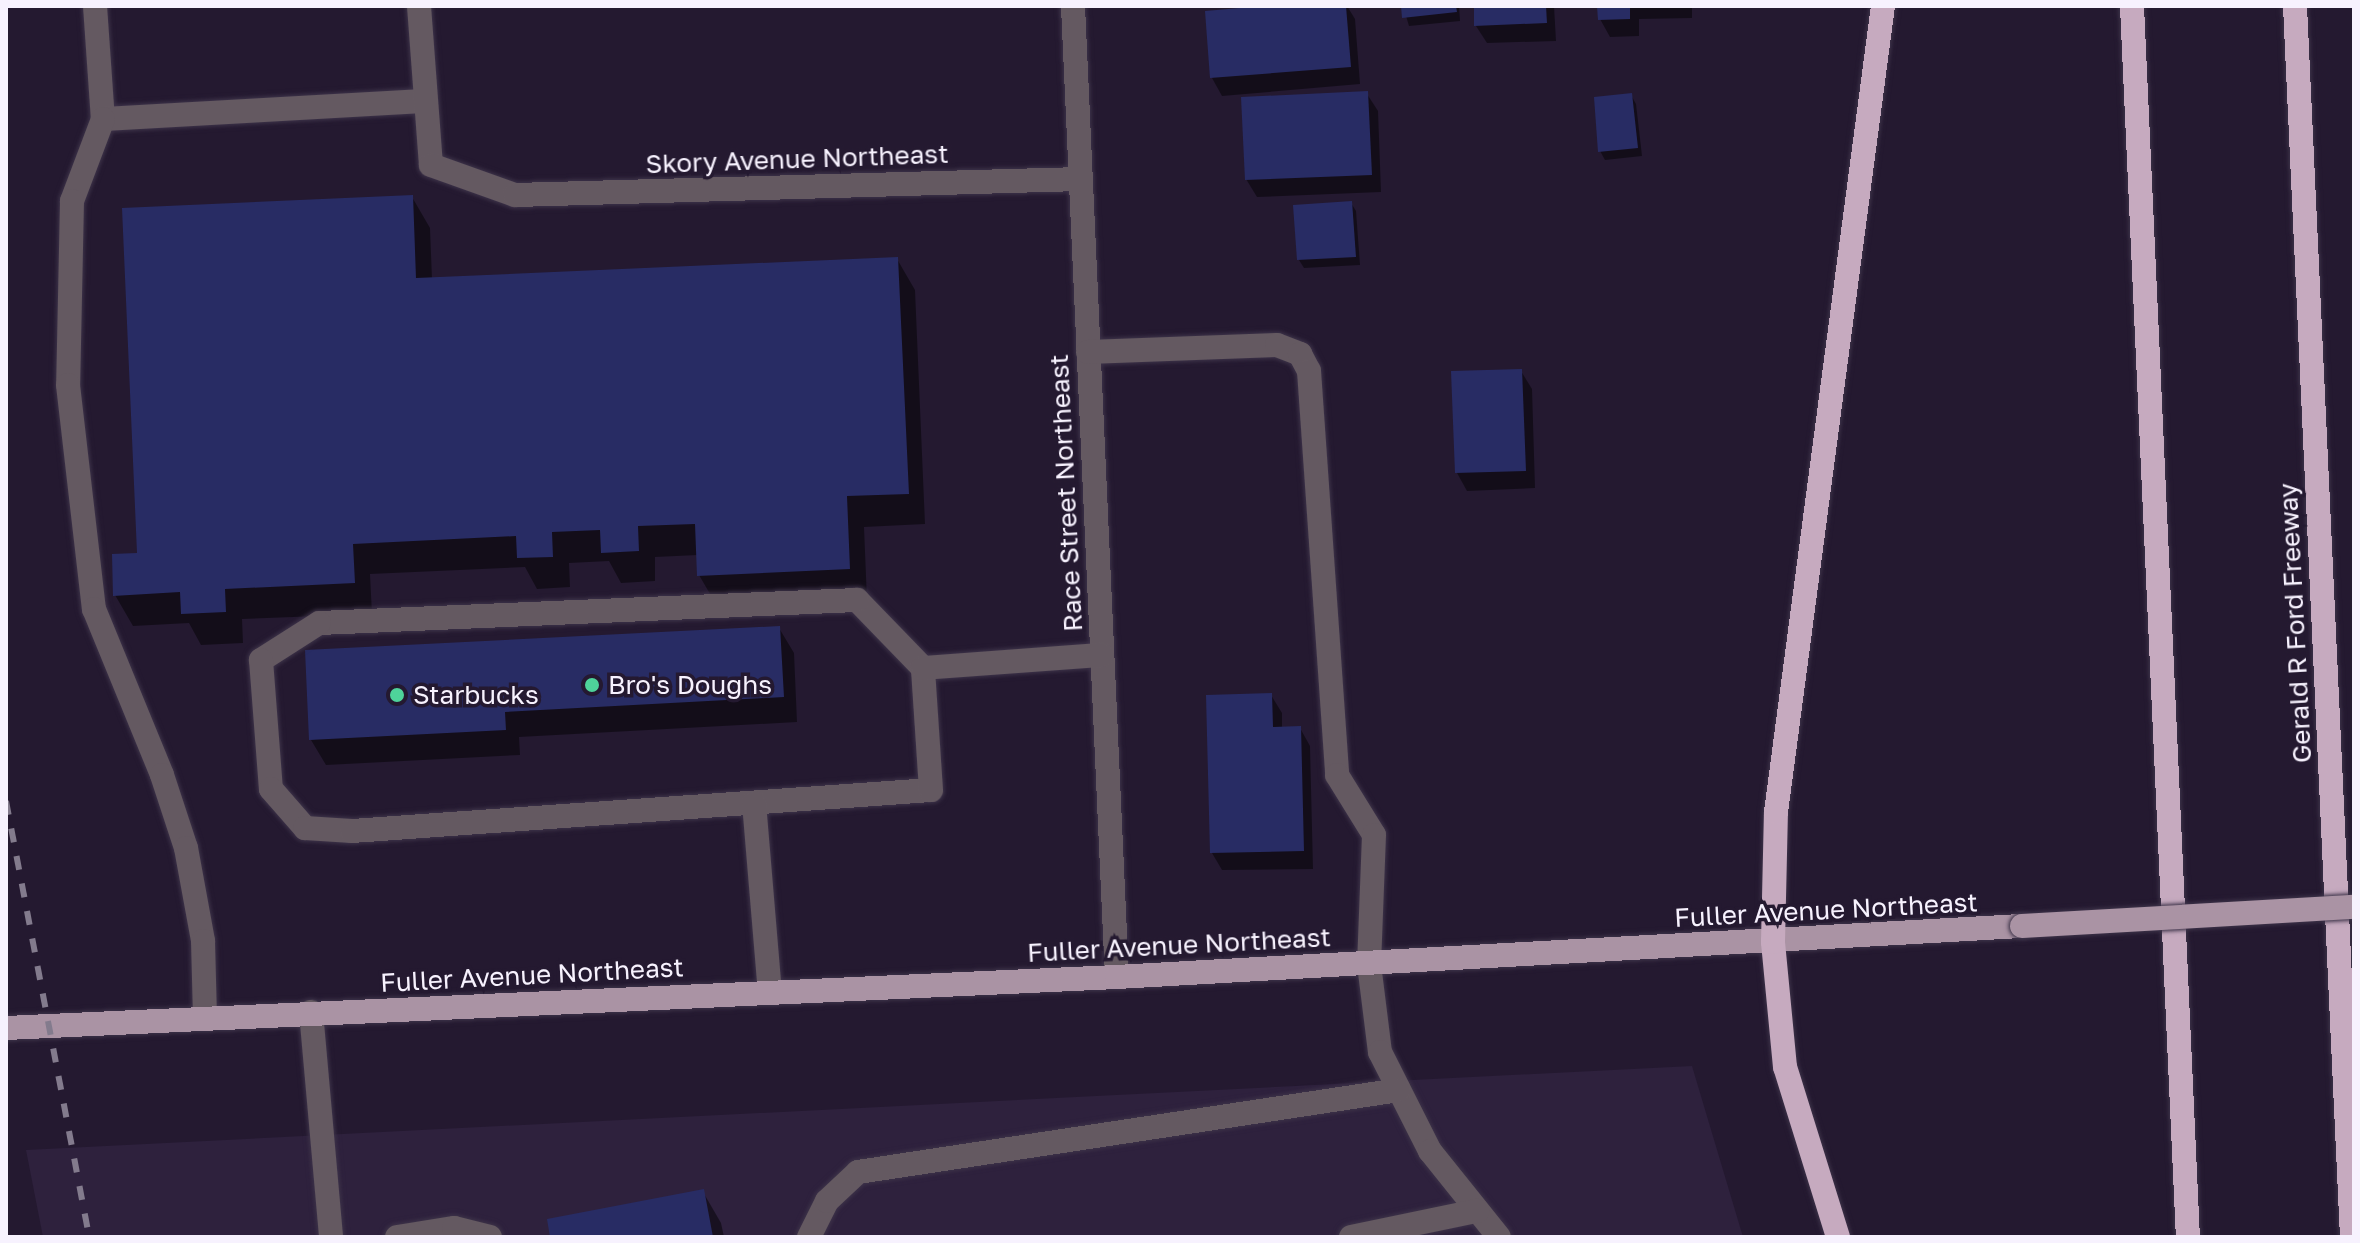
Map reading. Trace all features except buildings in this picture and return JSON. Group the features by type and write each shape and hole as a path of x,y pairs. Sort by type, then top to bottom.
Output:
{"highway":[{"path":"1838,1237 1785,1067 1773,942 1776,812 1883,6"},
{"path":"2132,6 2188,1237"},
{"name":"Gerald R Ford Freeway","path":"2295,6 2352,1237"}],"main road":[{"name":"Fuller Avenue Northeast","path":"6,1028 1117,977 2354,907"}],"street":[{"path":"95,6 103,119 72,201 68,385 94,609 162,775 186,848 203,941 205,1017"},
{"path":"103,119 424,101 419,6"},
{"name":"Race Street Northeast","path":"1073,6 1117,977"},
{"name":"Skory Avenue Northeast","path":"424,101 431,165 515,195 1080,179"},
{"path":"1088,352 1277,345 1300,354 1309,371 1337,775 1374,835 1369,964 1380,1052 1430,1151 1499,1237"},
{"path":"857,600 923,668 931,790 352,831 305,828 271,789 261,660 319,623 857,600"},
{"path":"923,668 1102,655"},
{"path":"754,803 770,992"},
{"path":"311,1012 331,1237"},
{"path":"809,1237 827,1201 858,1172 1399,1090"},
{"path":"1351,1237 1477,1211"},
{"path":"397,1237 454,1228 490,1237"}],"shaded area":[{"path":"1692,1066 1743,1237 43,1237 26,1150"}],"railway":[{"path":"6,801 89,1237"}],"place":[{"name":"Bro's Doughs","path":"592,685"},
{"name":"Starbucks","path":"397,695"}]}
